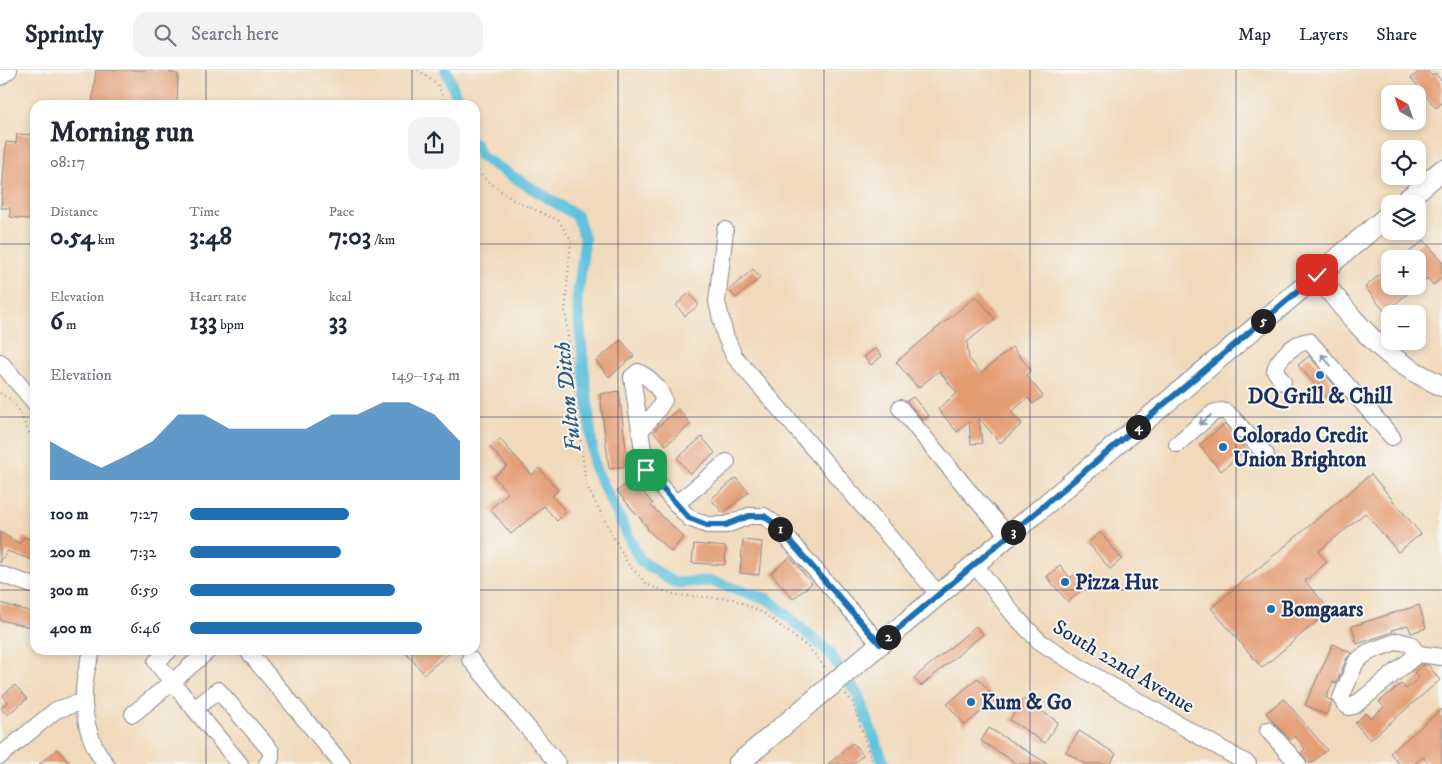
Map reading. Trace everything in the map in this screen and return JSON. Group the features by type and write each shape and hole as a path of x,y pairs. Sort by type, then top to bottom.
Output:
{"main road":[{"path":"1413,195 1442,170"},
{"path":"738,764 1381,222"},
{"path":"1317,275 1360,326 1385,350 1400,362 1442,386"}],"street":[{"path":"0,77 9,70"},
{"path":"725,230 717,302 725,335 734,356 939,595"},
{"path":"1283,382 1276,371 1278,361 1298,344 1309,341 1392,437"},
{"path":"0,362 30,397"},
{"path":"640,430 664,400 660,391 649,377 638,372 632,377 646,470 676,504 689,518 707,525 726,525 749,516 764,516 775,524 880,644"},
{"path":"900,408 1009,536"},
{"path":"1177,444 1213,413 1226,411 1266,456"},
{"path":"676,504 726,462"},
{"name":"South 22nd Avenue","path":"975,565 1014,615 1039,641 1086,671 1248,764"},
{"path":"0,574 30,584"},
{"path":"1418,654 1410,644 1398,641 1368,652 1356,662 1341,698 1344,703 1349,707 1354,706 1418,654 1442,656"},
{"path":"91,655 86,666 84,704 92,739 106,764"},
{"path":"164,655 156,662 240,764"},
{"path":"133,714 203,655"},
{"path":"251,655 342,764"},
{"path":"470,659 558,764"},
{"path":"195,709 218,690 270,751 271,758 267,764"},
{"path":"2,751 56,710 75,704 84,704"},
{"path":"1268,730 1298,764"}],"path":[{"path":"418,70 438,85 444,100"},
{"path":"0,393 12,401 19,410 30,436"}],"building":[{"path":"96,70 171,70 170,73 178,74 177,100 93,100"},
{"path":"1421,70 1427,70 1432,76 1435,73 1442,81 1442,103 1436,108 1426,96 1426,85 1417,85 1411,78"},
{"path":"17,134 30,135 30,219 10,217 10,208 1,208 6,142 16,143"},
{"path":"1424,240 1442,261 1442,278 1433,285 1426,279 1426,250 1412,250"},
{"path":"753,269 760,278 736,298 729,290"},
{"path":"1381,274 1381,295 1406,295 1394,305 1381,305 1381,307 1365,287"},
{"path":"689,293 699,305 685,316 676,305"},
{"path":"976,296 995,319 967,342 969,359 981,373 1012,347 1031,370 1026,375 1043,396 1033,404 1028,398 1011,412 1022,424 1000,443 979,418 982,443 971,444 969,421 957,432 938,409 957,393 939,371 918,388 896,362"},
{"path":"621,340 634,356 609,377 596,361"},
{"path":"876,348 882,356 871,365 864,357"},
{"name":"DQ Grill & Chill","path":"1309,356 1337,388 1326,397 1298,365"},
{"path":"619,391 628,466 609,469 600,394"},
{"path":"913,397 929,416 923,420 907,401"},
{"path":"678,409 691,424 666,445 653,431"},
{"name":"Colorado Credit Union Brighton","path":"1225,424 1246,450 1221,471 1199,445"},
{"path":"702,437 715,453 690,474 677,458"},
{"path":"500,439 532,475 539,468 558,490 552,496 566,512 557,521 544,506 511,534 490,509 508,493 494,477 507,466 490,447"},
{"path":"1371,474 1421,534 1398,552 1365,513 1318,552 1327,562 1305,581 1330,610 1262,668 1211,608"},
{"path":"736,478 749,492 723,513 711,499"},
{"path":"632,479 653,504 651,506 684,537 671,552 647,529 617,491"},
{"path":"0,532 20,544 23,537 30,539 30,559 7,551 0,563"},
{"path":"1100,532 1122,559 1110,569 1088,543"},
{"path":"743,540 762,542 759,575 740,573"},
{"path":"694,544 726,547 725,565 692,563"},
{"path":"790,557 812,583 793,599 771,573"},
{"name":"Pizza Hut","path":"1060,565 1070,578 1074,575 1080,581 1076,584 1082,590 1068,602 1047,577"},
{"path":"0,603 30,612 30,627 0,620"},
{"path":"1419,605 1426,628 1411,633 1408,625 1357,644 1352,626"},
{"name":"Kum & Go","path":"976,626 983,634 921,686 914,678"},
{"path":"1333,644 1352,653 1347,658 1336,684 1333,682 1326,698 1332,702 1326,715 1305,705"},
{"path":"408,655 447,655 424,674"},
{"path":"1423,665 1428,665 1440,680 1370,740 1355,723 1366,713 1371,718 1384,707 1379,702 1401,684 1406,689 1419,678 1414,672"},
{"name":"Kum & Go","path":"978,678 996,699 965,725 947,704"},
{"path":"15,685 27,699 7,715 1,708 8,702 3,695"},
{"path":"1023,699 1058,722 1045,743 1010,720"},
{"path":"1284,699 1327,750 1310,764 1301,753 1305,749 1295,736 1290,740 1266,713"},
{"path":"1442,709 1442,764 1429,764 1423,757 1414,764 1399,764 1390,753"},
{"path":"989,728 1048,764 1018,764 981,741"},
{"path":"1079,731 1116,754 1110,764 1086,764 1066,752"},
{"path":"853,743 863,755 853,764 828,764"},
{"path":"57,749 70,764 39,764"}],"waterway":[{"name":"Fulton Ditch","path":"446,70 458,100"},
{"name":"Fulton Ditch","path":"480,156 577,216 585,239 577,301 594,466 640,560 674,583 711,581 768,599 829,652 858,695 884,764"}],"place":[{"name":"DQ Grill & Chill","path":"1320,375"},
{"name":"Colorado Credit Union Brighton","path":"1223,447"},
{"name":"Pizza Hut","path":"1065,582"},
{"name":"Bomgaars","path":"1271,609"},
{"name":"Kum & Go","path":"971,702"}],"route":[{"path":"646,470 689,518 707,525 726,525 749,516 764,516 775,524 880,644 1317,275"}]}
